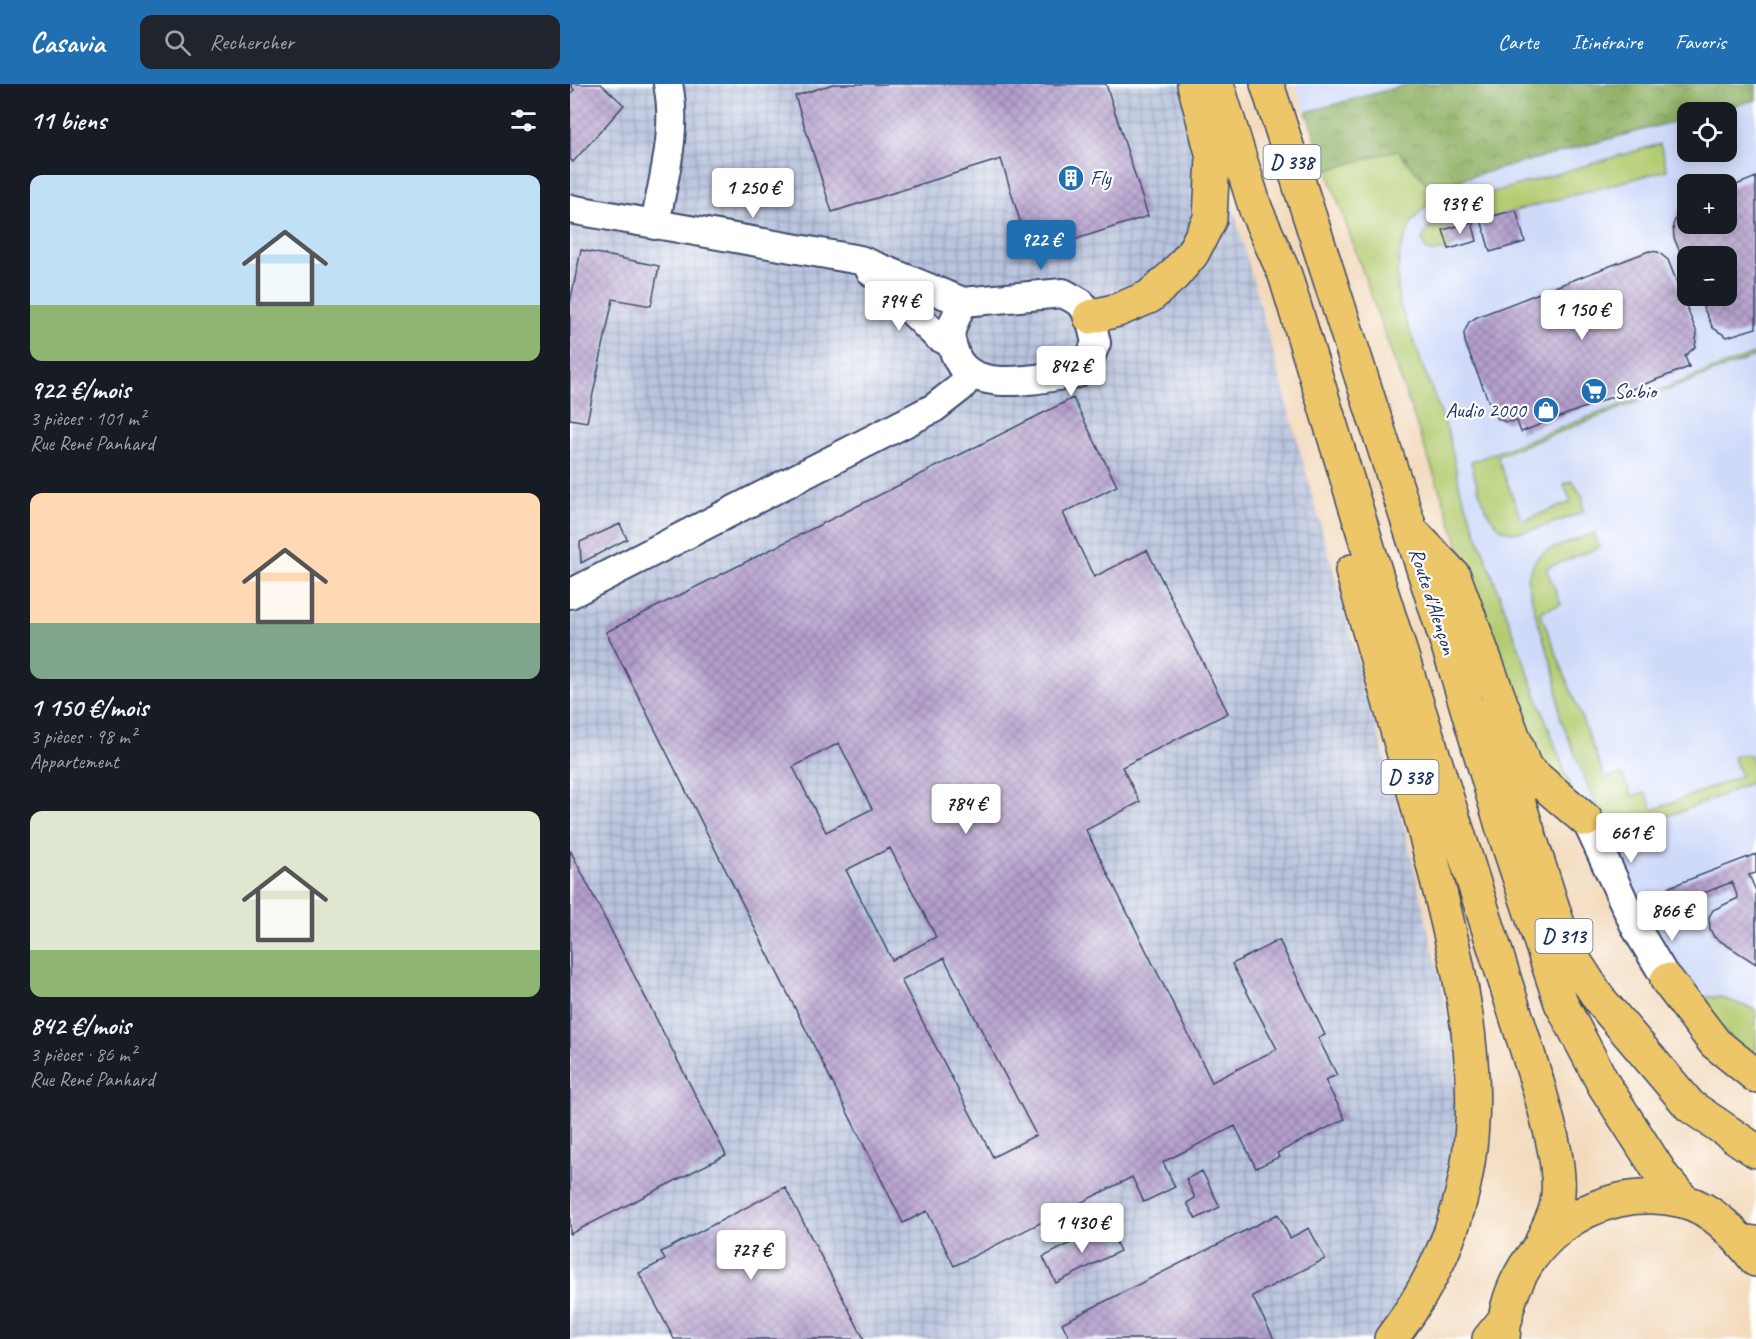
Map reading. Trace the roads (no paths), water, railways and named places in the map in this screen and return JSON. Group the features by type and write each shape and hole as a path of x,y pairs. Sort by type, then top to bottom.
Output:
{"main road":[{"path":"1090,317 1118,310 1149,297 1174,275 1192,254 1210,219 1213,157 1194,84"},
{"name":"D 338","path":"1217,84 1256,210 1269,280 1415,794 1444,906 1469,1024 1474,1116 1468,1163 1455,1223 1433,1275 1391,1339"},
{"name":"D 338","path":"1267,84 1410,530"},
{"name":"D 338","path":"1256,210 1285,275 1380,587 1554,1141 1556,1210 1542,1241"},
{"path":"1410,530 1454,576 1525,768 1586,820"},
{"name":"Route d'Alençon","path":"1410,530 1456,671"},
{"name":"D 338","path":"1456,671 1502,826 1561,1003 1615,1103 1663,1177 1684,1201"},
{"name":"D 313","path":"1456,671 1478,683 1507,762 1558,924 1576,963 1600,1000 1690,1106 1756,1151"},
{"path":"1667,980 1715,1043 1756,1076"},
{"path":"1499,1332 1523,1267 1542,1241 1579,1214 1603,1204 1652,1197 1684,1201 1716,1217 1751,1248"}],"street":[{"path":"655,225 673,107 668,84"},
{"path":"570,209 860,260 963,302 1063,293 1081,303 1090,317 1096,343 1089,360 1077,373 990,382 972,374 957,360 951,343 951,332 963,302"},
{"path":"860,260 937,336 951,343"},
{"path":"570,594 934,408 961,387 972,374"},
{"path":"1586,820 1636,928 1667,980"}],"place":[{"name":"Fly","path":"1071,178"},
{"name":"So.bio","path":"1594,391"},
{"name":"Audio 2000","path":"1546,410"}]}
